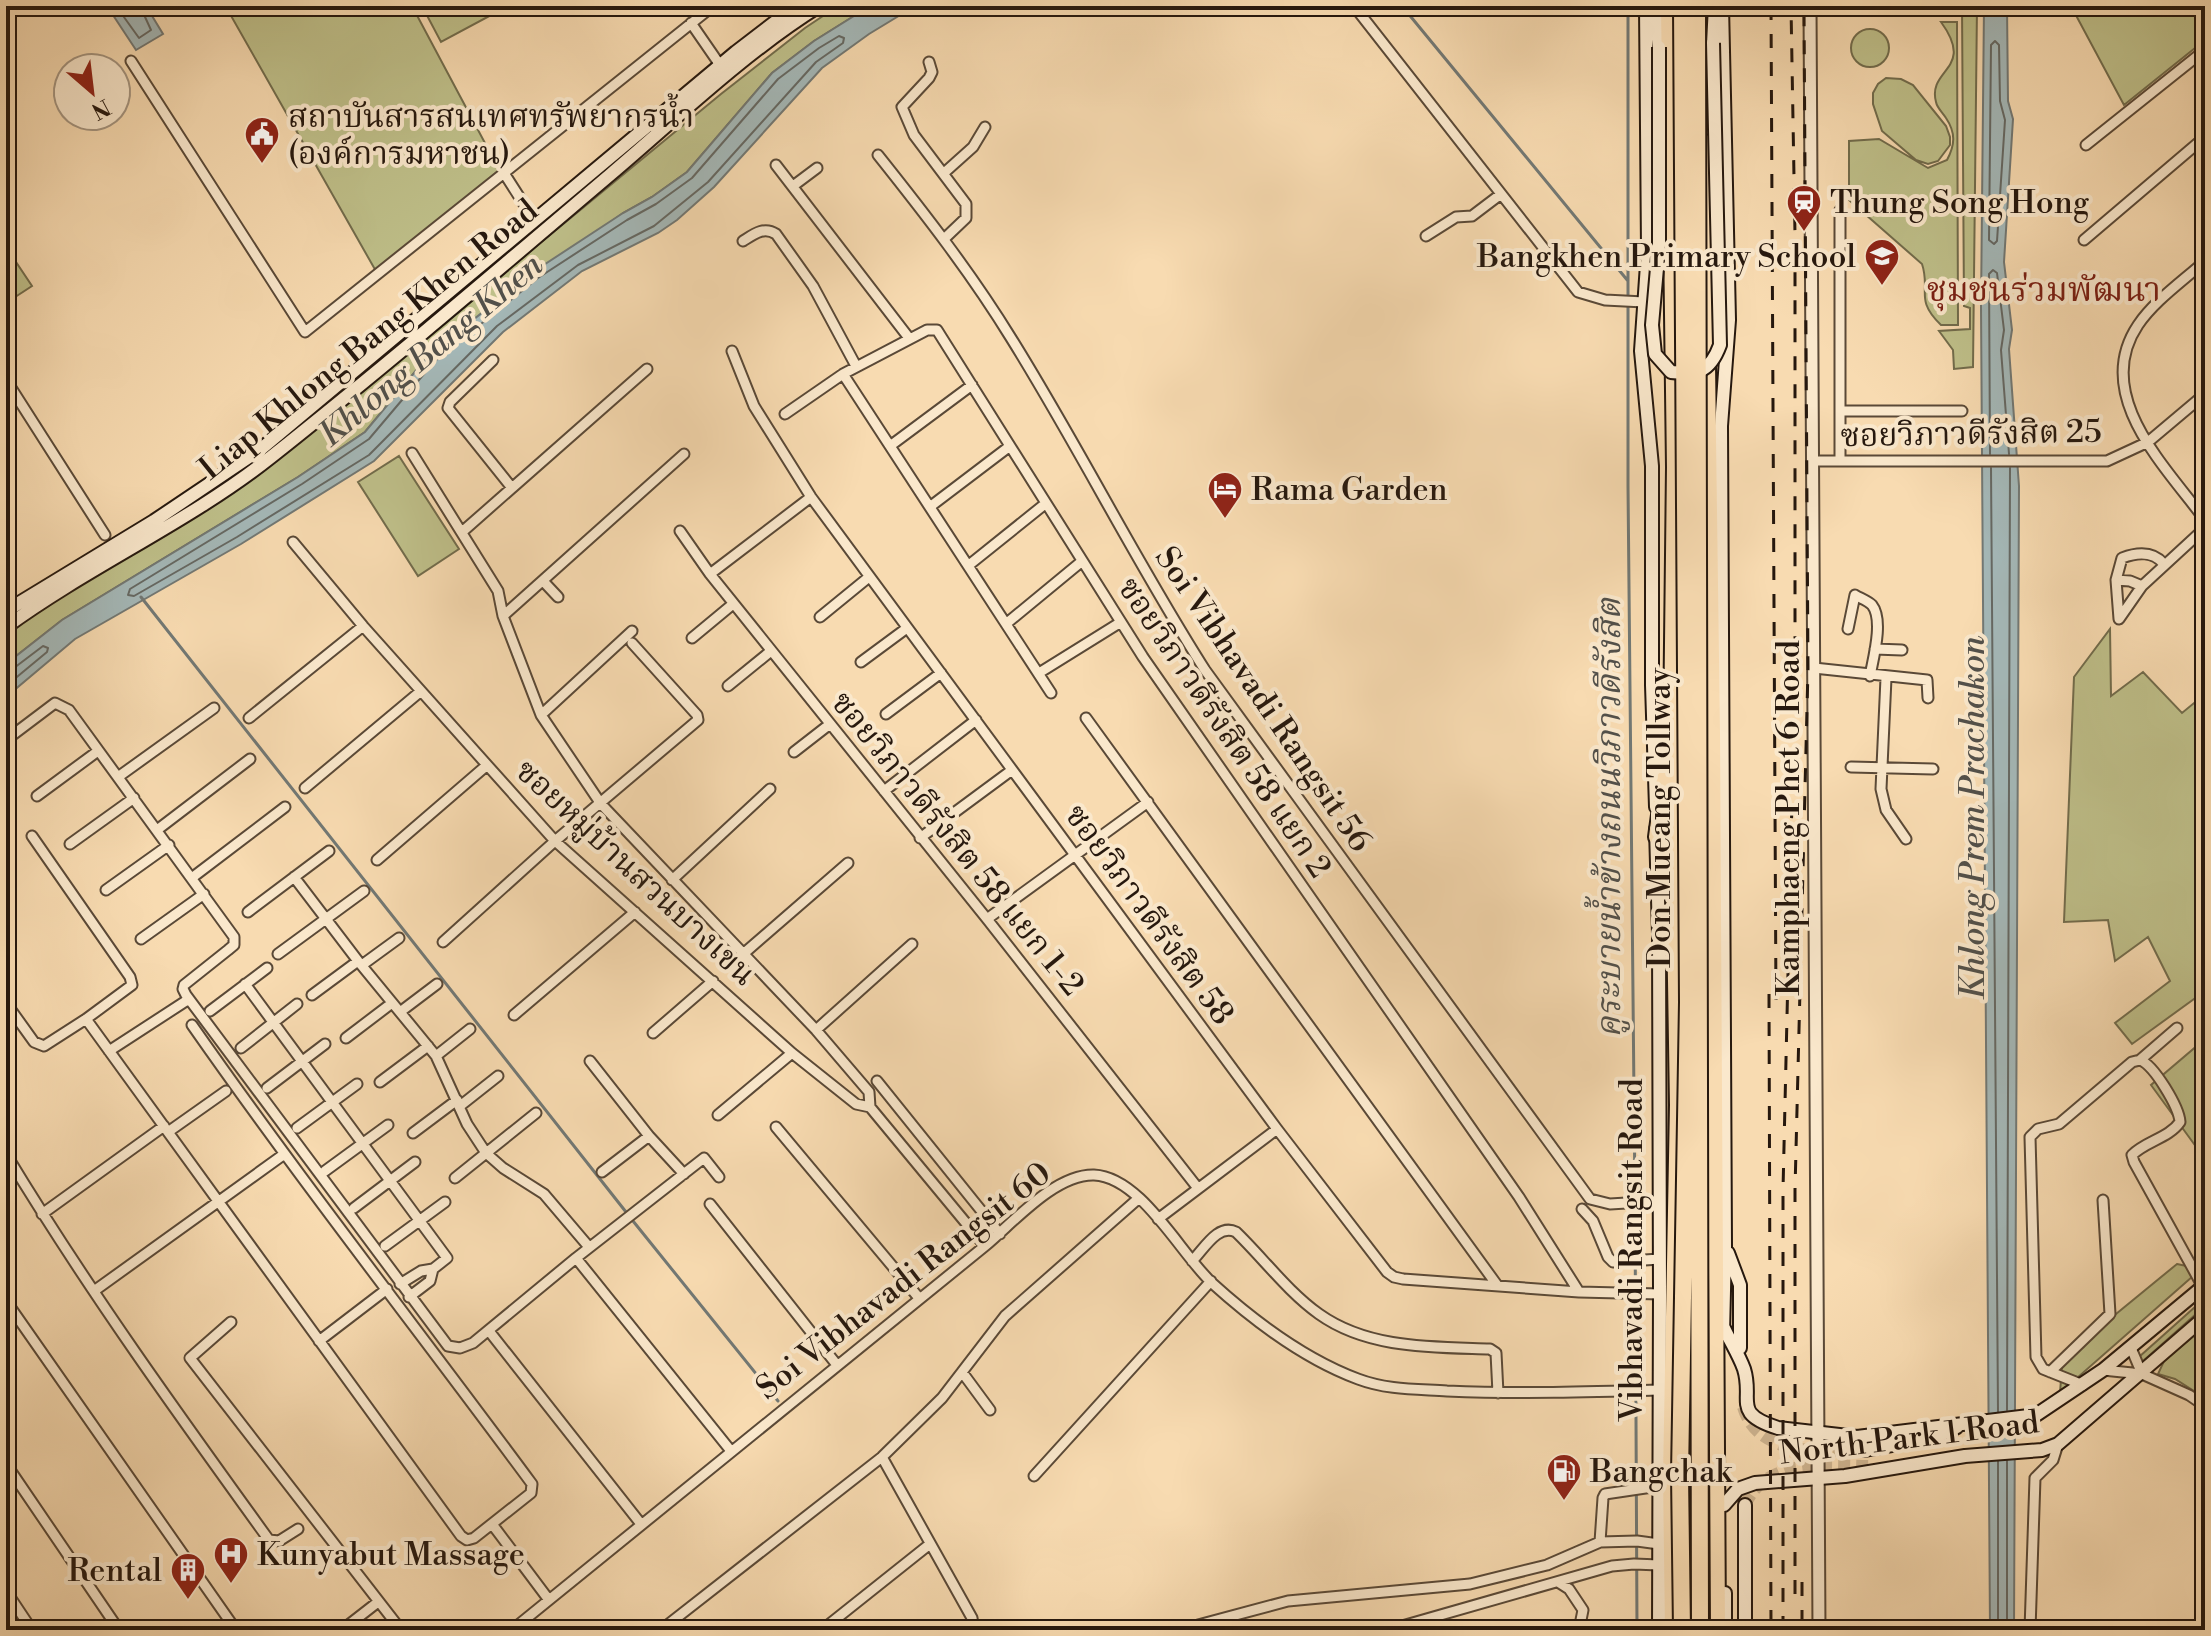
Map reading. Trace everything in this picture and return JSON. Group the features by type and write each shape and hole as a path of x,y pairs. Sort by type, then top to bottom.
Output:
{"highway":[{"name":"Vibhavadi Rangsit Road","path":"1668,6 1674,467 1671,732 1677,1105 1670,1476 1672,1630"},
{"name":"Don Mueang Tollway","path":"1682,6 1688,1002 1680,1458 1682,1630"},
{"name":"Don Mueang Tollway","path":"1697,6 1700,1630"},
{"path":"1705,6 1718,1630"},
{"path":"1656,837 1671,732"},
{"path":"1713,733 1722,826"}],"main road":[{"name":"Liap Khlong Bang Khen Road","path":"6,627 215,488 720,65 796,6"},
{"name":"Liap Khlong Bang Khen Road","path":"6,611 154,521 269,459 727,75 819,6"},
{"name":"Vibhavadi Rangsit Road","path":"1646,6 1648,250 1634,301 1652,466 1652,685 1659,934 1659,1630"},
{"path":"1655,6 1659,47 1659,245 1652,325 1655,354 1671,372 1689,374 1706,369 1715,359 1720,345 1713,43 1715,6"},
{"path":"1722,6 1729,320 1721,426 1725,1630"},
{"path":"534,220 543,232"},
{"path":"1725,1247 1740,1285 1740,1348"},
{"name":"North Park 1 Road","path":"1723,1327 1744,1369 1745,1403 1750,1414 1766,1425 1778,1428 1857,1437 2036,1415 2103,1370 2204,1286"},
{"name":"North Park 1 Road","path":"1724,1505 1746,1485 1820,1479 1965,1456 2042,1450 2058,1444 2205,1317"},
{"path":"1865,1450 1937,1437 1964,1424"},
{"path":"1871,1466 1965,1456"},
{"path":"1745,1505 1745,1630"}],"street":[{"path":"132,63 305,332 713,6"},
{"path":"1354,6 1578,292 1592,298 1634,301"},
{"name":"Kamphaeng Phet 6 Road","path":"1810,6 1819,1630"},
{"path":"691,23 720,65"},
{"path":"2086,145 2205,50"},
{"path":"929,62 932,72 929,78 902,107 914,135 966,204 968,212 961,225 944,239"},
{"path":"944,173 973,147 985,127"},
{"path":"2084,240 2205,137"},
{"name":"Soi Vibhavadi Rangsit 56","path":"878,155 944,239 1011,337 1166,610 1223,696 1590,1199 1610,1204 1659,1201"},
{"path":"776,165 909,338"},
{"path":"793,186 817,168"},
{"path":"504,173 534,220"},
{"path":"1426,236 1456,217 1472,216 1501,194"},
{"path":"1840,210 1840,461"},
{"path":"743,241 763,230 776,234 813,286 856,366"},
{"path":"2205,261 2137,326 2128,345 2123,368 2124,396 2129,410 2148,442 2205,520"},
{"name":"ซอยวิภาวดีรังสิต 58 แยก 2","path":"785,414 856,366 909,338 927,330 937,330 1121,622 1519,1197 1579,1292"},
{"name":"ซอยวิภาวดีรังสิต 58","path":"732,351 754,406 811,497 1380,1264 1394,1277 1579,1292 1660,1294"},
{"path":"493,360 450,402 448,408 512,488"},
{"path":"462,532 647,369"},
{"path":"843,374 1051,693"},
{"path":"6,380 105,535"},
{"path":"890,446 972,385"},
{"name":"ซอยวิภาวดีรังสิต 25","path":"1812,461 2107,461 2148,442 2205,394"},
{"path":"1840,411 1962,411"},
{"path":"931,506 1010,446"},
{"name":"ซอยหมู่บ้านสวนบางเขน","path":"412,453 498,591 503,616 541,715 601,804 816,1030 869,1092 870,1107 985,1246"},
{"path":"503,616 684,454"},
{"path":"710,574 811,497"},
{"path":"969,565 1045,504"},
{"path":"2164,564 2158,557 2134,553 2122,558 2116,580 2119,619 2142,586 2205,528"},
{"name":"ซอยวิภาวดีรังสิต 58 แยก 1-2","path":"680,531 733,604 987,919 1197,1187"},
{"name":"ซอยหมู่บ้านสวนบางเขน","path":"293,542 363,626 555,841 792,1053 856,1104 870,1107"},
{"path":"1007,623 1081,562"},
{"path":"820,617 869,577"},
{"path":"2116,580 2142,586"},
{"path":"543,581 558,597"},
{"path":"1848,629 1855,595 1873,606 1877,619 1870,676"},
{"path":"692,638 733,604"},
{"path":"1039,673 1121,622"},
{"path":"249,718 363,626"},
{"path":"861,662 907,628"},
{"path":"541,715 632,631"},
{"path":"443,942 555,841 698,720 697,715 632,643"},
{"path":"1875,649 1902,650"},
{"path":"728,686 771,651"},
{"path":"1814,668 1927,680 1928,698"},
{"path":"886,714 941,673"},
{"path":"1886,678 1881,789 1886,810 1906,839"},
{"path":"305,788 421,691"},
{"path":"6,740 55,703 69,710 193,877 231,931 234,945 183,989 448,1346 460,1348 473,1343 589,1247 704,1158 719,1177"},
{"path":"118,777 214,708"},
{"path":"1086,718 1497,1285"},
{"path":"884,791 976,720"},
{"path":"794,752 830,724"},
{"path":"37,796 98,751"},
{"path":"157,830 250,759"},
{"path":"377,860 486,766"},
{"path":"1851,767 1933,769"},
{"path":"920,838 1012,770"},
{"path":"672,880 770,789"},
{"path":"70,844 134,798"},
{"path":"987,919 1148,802"},
{"path":"193,877 285,807"},
{"path":"6,1003 30,1037 40,1045 50,1044 128,991 132,981 32,836"},
{"path":"106,890 169,845"},
{"path":"248,912 329,851"},
{"path":"742,955 848,863"},
{"path":"294,877 436,1056 467,1124 486,1153 503,1168 544,1194 589,1247"},
{"path":"278,954 364,891"},
{"path":"141,939 204,894"},
{"path":"514,1015 635,912"},
{"path":"312,995 399,938"},
{"path":"816,1030 912,944"},
{"path":"210,1011 267,968"},
{"path":"653,1033 713,981"},
{"path":"245,984 447,1258 433,1269 421,1271 400,1284"},
{"path":"400,1012 437,984"},
{"path":"109,1051 189,999"},
{"path":"346,1038 392,1003"},
{"path":"241,1048 297,1004"},
{"path":"86,1019 461,1536 467,1540 474,1538 531,1493 532,1484 283,1155 192,1025"},
{"path":"2083,1385 2043,1369 2036,1357 2030,1137 2038,1129 2059,1124 2177,1028"},
{"path":"436,1056 470,1029"},
{"path":"267,1088 325,1044"},
{"path":"380,1082 428,1046"},
{"path":"718,1115 792,1053"},
{"path":"2140,1060 2150,1064 2177,1109 2180,1122 2132,1155 2204,1286"},
{"path":"590,1061 649,1136 684,1174"},
{"path":"413,1133 498,1076"},
{"path":"877,1081 1000,1234"},
{"path":"297,1128 357,1084"},
{"path":"42,1214 226,1091"},
{"path":"455,1178 536,1113"},
{"path":"325,1171 388,1125"},
{"path":"776,1127 919,1298"},
{"path":"1158,1219 1277,1129"},
{"path":"602,1172 649,1136"},
{"path":"6,1154 94,1291 269,1540 279,1541 298,1529"},
{"path":"94,1291 283,1155"},
{"path":"354,1208 415,1162"},
{"name":"Soi Vibhavadi Rangsit 60","path":"512,1630 1000,1234 1052,1188 1073,1178 1095,1175 1116,1180 1139,1198 1211,1281 1283,1340 1356,1378 1386,1388 1498,1393 1659,1390"},
{"path":"661,1630 882,1457 942,1398 1005,1316 1139,1198"},
{"path":"2050,1372 2110,1314 2103,1200"},
{"path":"385,1246 445,1202"},
{"path":"710,1204 837,1365"},
{"path":"1582,1209 1593,1221 1613,1262 1660,1259"},
{"path":"1192,1261 1222,1230 1229,1228 1319,1313 1348,1329 1369,1337 1413,1346 1490,1349 1496,1353 1498,1393"},
{"path":"576,1258 731,1451"},
{"path":"409,1297 430,1281 433,1269"},
{"path":"1034,1476 1211,1281"},
{"path":"319,1341 387,1289"},
{"path":"6,1301 236,1630"},
{"path":"231,1322 190,1358 401,1630"},
{"path":"489,1331 641,1524"},
{"path":"2131,1348 2142,1374"},
{"path":"2103,1370 2142,1374 2189,1395 2205,1406"},
{"path":"962,1372 990,1410"},
{"path":"2030,1630 2035,1478 2053,1460 2058,1444"},
{"path":"882,1457 972,1618 973,1624 968,1630"},
{"path":"6,1464 119,1630"},
{"path":"1600,1542 1603,1498 1609,1492 1659,1486"},
{"path":"492,1524 549,1600"},
{"path":"1198,1625 1288,1601 1470,1584 1547,1565 1600,1542 1659,1544"},
{"path":"822,1630 930,1544"},
{"path":"1388,1630 1628,1564 1659,1565"},
{"path":"1558,1582 1569,1589 1583,1610 1579,1630"},
{"path":"6,1591 9,1602 32,1630"},
{"path":"342,1630 378,1602"}],"green space":[{"path":"247,6 412,6 502,175 377,273 230,14"},
{"path":"422,6 508,6 441,42"},
{"path":"838,6 870,6 814,41 772,73 687,172 623,213 429,355 365,432 298,477 62,620 6,664 6,633 272,464 721,94"},
{"path":"1962,6 1977,6 1973,367 1954,369 1953,350 1939,331 1970,329 1970,308 1964,306"},
{"path":"2071,6 2205,6 2205,40 2124,105"},
{"path":"1941,22 1957,22 1958,325 1941,325 1928,308 1922,264 1849,200 1849,141 1879,139 1928,168 1947,160 1953,134 1937,104 1935,91 1954,50"},
{"path":"1870,29 1883,35 1889,48 1883,61 1870,67 1857,61 1851,48 1857,35"},
{"path":"1886,78 1901,79 1913,85 1946,126 1950,145 1938,161 1928,164 1916,160 1882,131 1873,104 1873,93"},
{"path":"6,247 32,286 6,303"},
{"path":"399,456 459,549 418,576 358,482"},
{"path":"2110,629 2111,696 2143,672 2182,713 2205,694 2205,991 2132,1044 2115,1023 2170,981 2148,937 2115,961 2108,920 2064,922 2074,677"},
{"path":"2205,1039 2205,1159 2151,1085"},
{"path":"2177,1264 2201,1269 2060,1393 2062,1366 2116,1314"},
{"path":"2205,1298 2205,1306 2142,1362 2139,1360 2139,1357"},
{"path":"2205,1326 2205,1398 2175,1379 2158,1374 2164,1361"}],"water":[{"path":"107,6 146,6 163,34 136,50"},
{"path":"870,6 915,6 822,68 714,187 677,220 658,233 582,271 503,332 374,461 241,544 75,639 6,697 6,664 62,620 298,477 365,432 429,355 533,272 687,172 772,73 814,41"},
{"path":"1984,6 2007,6 2008,101 2013,119 2004,262 2012,330 2009,349 2019,486 2014,1630 1990,1630 1981,306"}],"waterway":[{"path":"1402,6 1628,281"},
{"name":"คูระบายน้ำข้างถนนวิภาวดีรังสิต","path":"1628,6 1628,486 1635,1198"},
{"path":"141,597 626,1212"},
{"name":"คูระบายน้ำข้างถนนวิภาวดีรังสิต","path":"1635,1206 1637,1630"},
{"path":"633,1221 778,1401"}],"tunnel":[{"path":"1743,1407 1751,1424 1777,1443 1812,1450 1865,1450"},
{"path":"1745,1505 1755,1489 1783,1471 1817,1465 1871,1466"}],"railway":[{"path":"1771,6 1776,1006"},
{"path":"1783,1630 1783,1190 1795,670 1795,234 1791,6"},
{"path":"1795,1594 1795,1190 1808,669 1804,6"},
{"path":"1769,994 1771,1630"},
{"path":"1802,1582 1802,1630"}],"place":[{"name":"สถาบันสารสนเทศทรัพยากรน้ำ (องค์การมหาชน)","path":"262,165"},
{"name":"Thung Song Hong","path":"1804,233"},
{"name":"Bangkhen Primary School","path":"1882,287"},
{"name":"Rama Garden","path":"1225,520"},
{"name":"Bangchak","path":"1564,1502"},
{"name":"Kunyabut Massage","path":"231,1585"},
{"name":"Rental","path":"188,1601"}],"district":[{"name":"ชุมชนร่วมพัฒนา","path":"2044,289"}],"water label":[{"name":"Khlong Bang Khen","path":"430,349"},
{"name":"Khlong Prem Prachakon","path":"1972,818"}]}
